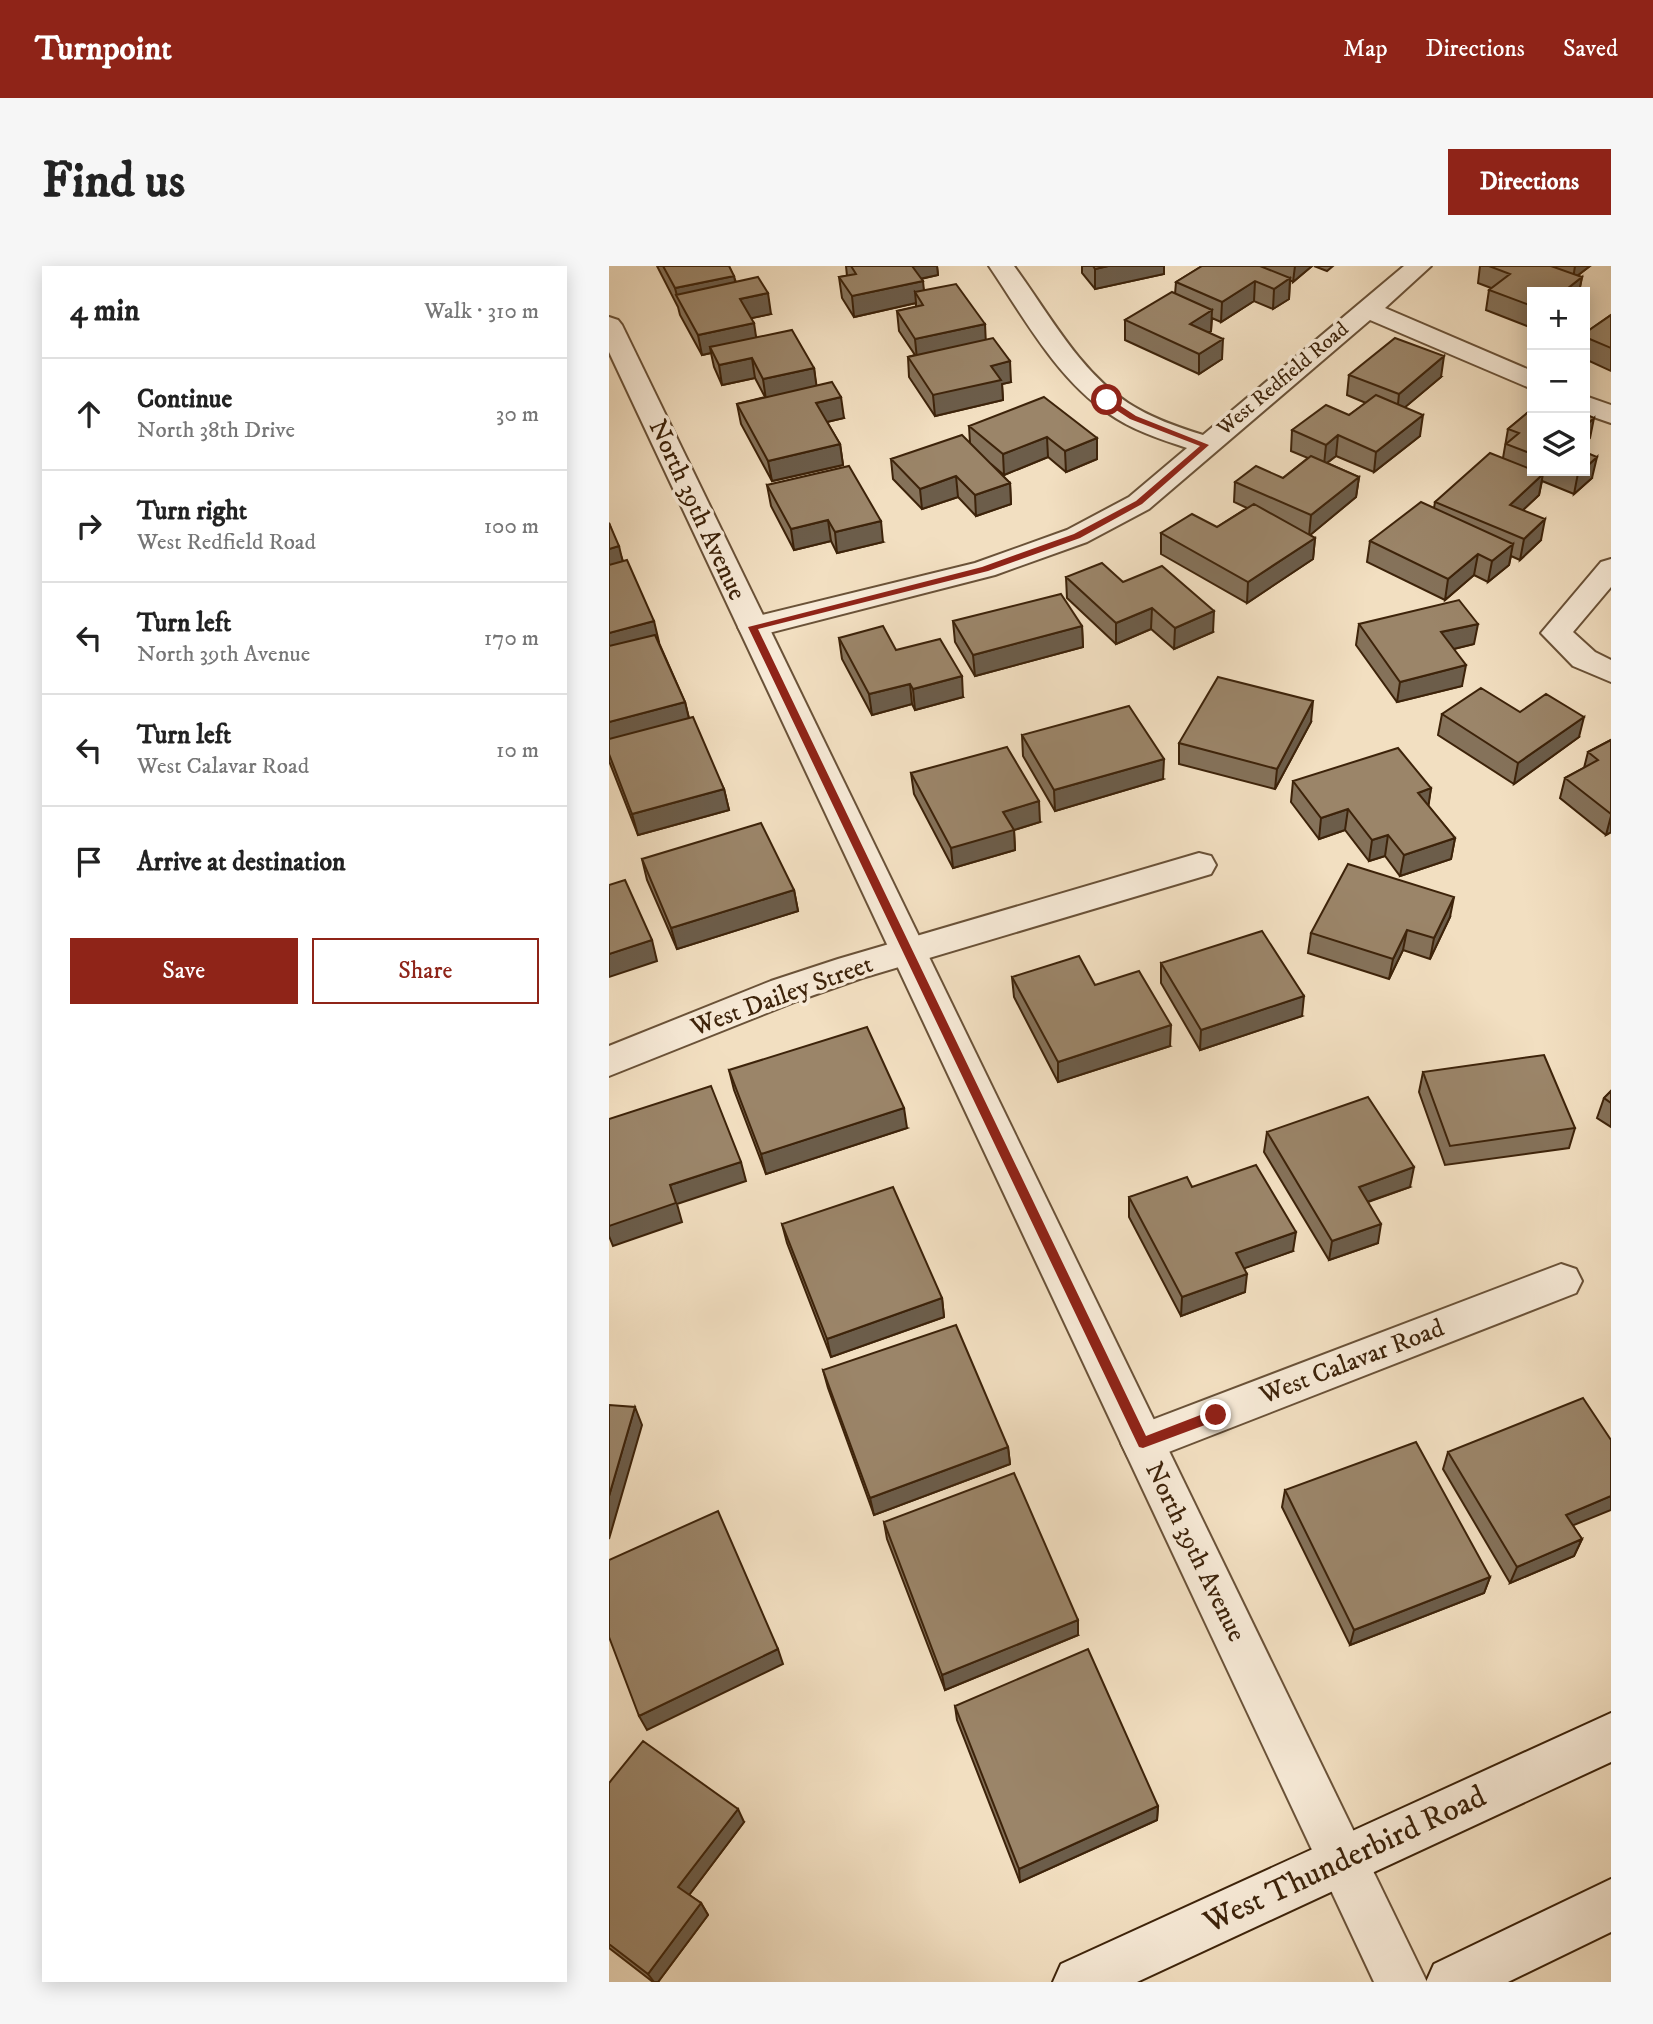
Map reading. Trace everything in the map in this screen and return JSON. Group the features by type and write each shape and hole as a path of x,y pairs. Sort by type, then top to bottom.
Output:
{"street":[{"path":"1001,266 1072,363 1107,400 1133,418 1205,445"},
{"name":"West Redfield Road","path":"753,627 985,569 1077,536 1139,503 1419,266"},
{"path":"1366,309 1527,379"},
{"name":"North 39th Avenue","path":"609,326 1401,1982"},
{"path":"1590,406 1611,415"},
{"path":"1611,568 1556,633 1584,659 1611,672"},
{"name":"West Dailey Street","path":"609,1062 784,991 907,951 1199,864"},
{"name":"West Calavar Road","path":"1143,1443 1561,1281"},
{"name":"West Thunderbird Road","path":"1079,1982 1611,1737"},
{"path":"1452,1982 1611,1905"}],"building":[{"path":"663,266 729,266 734,276 675,288"},
{"path":"851,266 912,266 923,281 852,296 839,277 856,274"},
{"path":"1202,266 1260,266 1290,278 1274,289 1255,281 1222,302 1176,282"},
{"path":"1489,266 1551,266 1582,277 1569,287 1527,287 1527,304 1489,290 1510,274"},
{"path":"758,277 768,293 740,299 754,323 698,335 676,295"},
{"path":"956,284 985,324 915,339 897,311 923,305 915,292"},
{"path":"1172,292 1212,310 1190,324 1223,339 1199,354 1125,320"},
{"path":"1611,315 1611,348 1590,339 1590,330"},
{"path":"792,330 814,368 763,379 752,358 719,365 710,347"},
{"path":"993,338 1010,361 991,366 1001,380 933,395 908,357"},
{"path":"1395,338 1444,356 1399,394 1349,375"},
{"path":"832,382 841,397 816,403 840,444 768,461 737,404"},
{"path":"1376,395 1423,415 1376,452 1338,435 1326,445 1292,430 1326,405 1349,415"},
{"path":"1044,397 1097,438 1065,451 1047,437 1003,454 969,426"},
{"path":"1527,413 1527,452 1506,444 1519,433 1508,429"},
{"path":"962,435 1010,483 975,495 956,476 920,489 891,459"},
{"path":"1490,453 1527,468 1527,476 1541,476 1510,505 1545,519 1524,539 1435,502"},
{"path":"1590,454 1597,457 1590,463"},
{"path":"1311,456 1359,477 1311,515 1235,482 1256,466 1283,478"},
{"path":"849,466 881,521 835,532 828,520 791,529 767,485"},
{"path":"1421,502 1513,544 1492,561 1478,554 1448,579 1370,541"},
{"path":"1254,504 1315,538 1248,582 1161,533 1192,514 1217,527"},
{"path":"609,523 619,546 609,549"},
{"path":"627,560 654,621 609,633 609,565"},
{"path":"1102,563 1123,582 1162,566 1214,611 1175,628 1152,608 1116,623 1066,577"},
{"path":"1061,594 1082,626 973,655 953,621"},
{"path":"1459,600 1478,624 1441,632 1466,665 1400,682 1359,624"},
{"path":"883,626 896,650 940,639 962,676 913,689 910,684 869,694 839,638"},
{"path":"655,635 685,702 609,722 609,646"},
{"path":"1218,677 1313,701 1277,769 1179,743"},
{"path":"1481,688 1520,712 1546,694 1584,717 1518,763 1442,714"},
{"path":"1129,706 1164,759 1054,790 1022,735"},
{"path":"693,717 724,789 632,814 609,754 609,739"},
{"path":"1611,740 1611,814 1565,778 1598,760 1588,752"},
{"path":"1007,747 1039,801 1003,812 1014,830 951,848 911,773"},
{"path":"1398,748 1431,788 1418,793 1455,838 1404,855 1388,835 1372,840 1348,809 1321,818 1293,781"},
{"path":"761,823 794,890 671,928 642,859"},
{"path":"1348,864 1454,897 1434,938 1407,930 1393,959 1311,933"},
{"path":"625,880 652,940 609,954 609,885"},
{"path":"1262,931 1304,996 1201,1030 1161,963"},
{"path":"1079,956 1095,985 1139,971 1171,1025 1058,1062 1012,977"},
{"path":"867,1027 904,1108 761,1154 729,1070"},
{"path":"1544,1055 1575,1128 1450,1146 1423,1072"},
{"path":"711,1086 741,1162 670,1185 676,1203 609,1226 609,1119"},
{"path":"1611,1091 1611,1103 1604,1098"},
{"path":"1368,1097 1414,1167 1359,1187 1381,1224 1332,1241 1267,1132"},
{"path":"1256,1165 1296,1232 1236,1253 1247,1274 1182,1297 1129,1197 1187,1177 1192,1187"},
{"path":"893,1187 942,1298 827,1339 782,1224"},
{"path":"956,1325 1008,1447 870,1498 823,1370"},
{"path":"1583,1398 1611,1440 1611,1496 1566,1515 1582,1539 1517,1567 1448,1452"},
{"path":"609,1405 635,1407 609,1496"},
{"path":"1416,1442 1490,1577 1354,1630 1285,1490"},
{"path":"1014,1473 1078,1620 942,1675 884,1522"},
{"path":"718,1511 778,1649 639,1716 609,1637 609,1560"},
{"path":"1088,1649 1158,1806 1019,1869 955,1706"},
{"path":"643,1741 738,1809 678,1887 701,1903 648,1974 609,1944 609,1783"}],"route":[{"path":"1107,400 1133,418 1205,445 1139,503 1077,536 985,569 753,627 1143,1443 1216,1415"}]}
